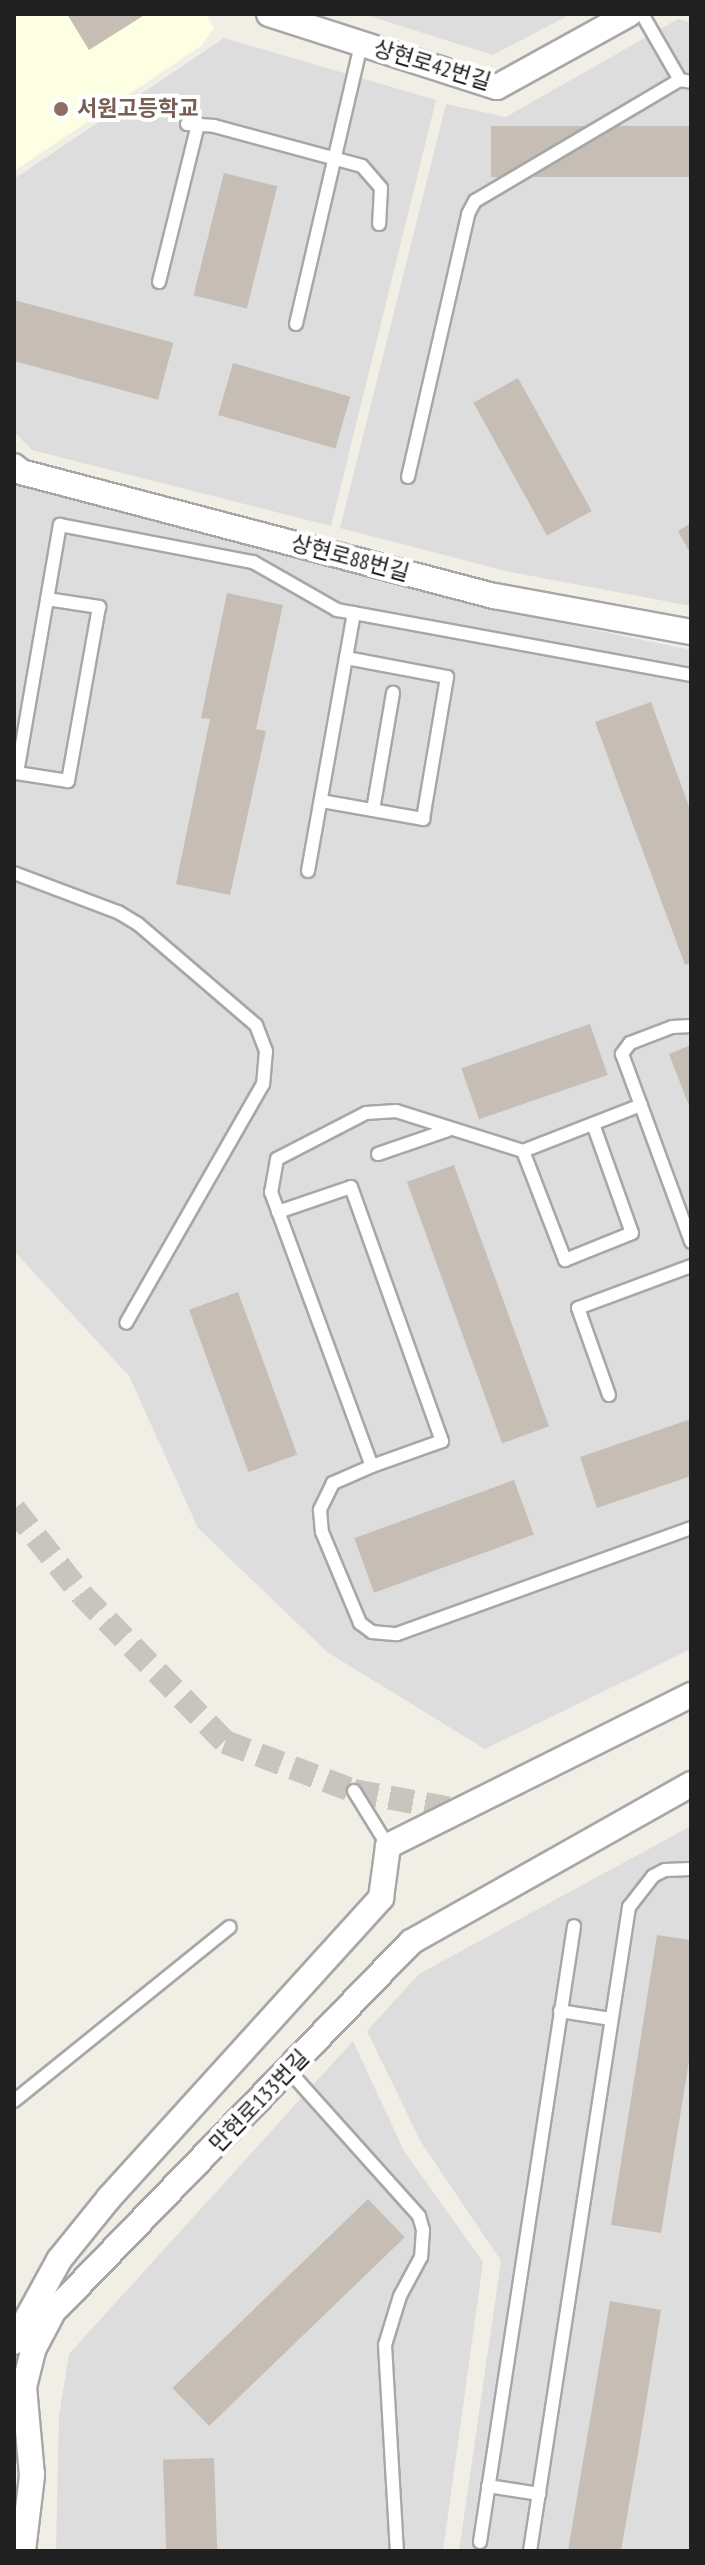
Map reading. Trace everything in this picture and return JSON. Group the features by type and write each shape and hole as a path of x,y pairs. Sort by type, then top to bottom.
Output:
{"street":[{"name":"상현로42번길","path":"269,14 497,87 629,14"},
{"name":"상현로88번길","path":"14,466 21,472 495,596 691,632"},
{"path":"14,2342 59,2260 109,2198 381,1898 388,1846 691,1695"},
{"name":"만현로133번길","path":"22,2551 32,2475 24,2387 33,2350 53,2312 290,2072 411,1942 691,1784"},
{"path":"14,2518 22,2551"}],"lane":[{"path":"408,477 475,201 686,81 642,14"},
{"path":"296,324 361,44"},
{"path":"159,282 193,124 334,159 373,173 381,188 379,224"},
{"path":"47,599 99,607 68,781 17,773 47,599 60,525 253,562 328,606 354,613 691,675"},
{"path":"308,871 354,613"},
{"path":"321,801 423,819 447,677 346,658"},
{"path":"373,810 393,693"},
{"path":"14,873 109,908 138,924 256,1025 266,1051 263,1084 126,1323"},
{"path":"691,1026 672,1027 630,1043 622,1054 691,1242"},
{"path":"372,1466 278,1212 272,1175 287,1151 383,1109 523,1151 641,1105"},
{"path":"523,1151 565,1260 632,1233 593,1124"},
{"path":"378,1154 448,1130"},
{"path":"278,1212 351,1187 442,1441 333,1483 320,1510 322,1532 351,1609 372,1632 397,1634 691,1528"},
{"path":"609,1395 578,1308 691,1266"},
{"path":"354,1791 388,1846"},
{"path":"530,2551 611,2019 633,1896 665,1870 691,1869"},
{"path":"480,2542 574,1926"},
{"path":"14,2101 230,1927"},
{"path":"560,2011 611,2019"},
{"path":"290,2072 419,2216 423,2230 421,2257 400,2296 385,2345 397,2551"},
{"path":"488,2486 539,2494"}],"shaded area":[{"name":"서원고등학교","path":"14,14 206,14 214,28 201,46 14,171"},
{"path":"363,14 571,14 493,55"},
{"path":"678,19 691,23 691,606 506,571 340,528 446,104 506,117"},
{"path":"224,38 436,100 331,526 32,450 14,432 14,179"},
{"path":"14,484 489,608 691,650 691,1649 485,1749 327,1652 198,1528 129,1376 14,1251"},
{"path":"691,1826 691,2551 459,2551 501,2261 421,2142 367,2031 419,1974"},
{"path":"353,2041 404,2151 483,2262 443,2551 56,2551 59,2416 69,2354"}],"building":[{"path":"67,14 146,14 89,50"},
{"path":"491,126 691,126 691,177 491,177"},
{"path":"224,173 277,186 247,309 194,295"},
{"path":"14,300 173,343 158,400 14,361"},
{"path":"233,363 350,397 335,449 218,415"},
{"path":"518,378 592,511 547,536 473,403"},
{"path":"691,523 691,555 678,531"},
{"path":"227,593 283,605 256,729 266,731 230,895 176,884 210,719 201,718"},
{"path":"651,702 691,812 691,963 685,965 595,722"},
{"path":"590,1024 608,1075 479,1119 461,1068"},
{"path":"691,1045 691,1111 669,1054"},
{"path":"454,1165 549,1426 502,1443 407,1182"},
{"path":"238,1292 297,1455 248,1472 189,1310"},
{"path":"691,1419 691,1476 597,1508 580,1457"},
{"path":"514,1480 534,1535 374,1593 354,1538"},
{"path":"657,1935 691,1940 691,2049 661,2233 611,2225"},
{"path":"368,2199 405,2237 209,2426 172,2388"},
{"path":"610,2301 661,2310 638,2453 621,2551 568,2551"},
{"path":"214,2458 217,2551 166,2551 163,2460"}],"tunnel":[{"path":"14,1509 82,1595 225,1742 354,1791 457,1810"}],"place":[{"name":"서원고등학교","path":"61,109"}]}
